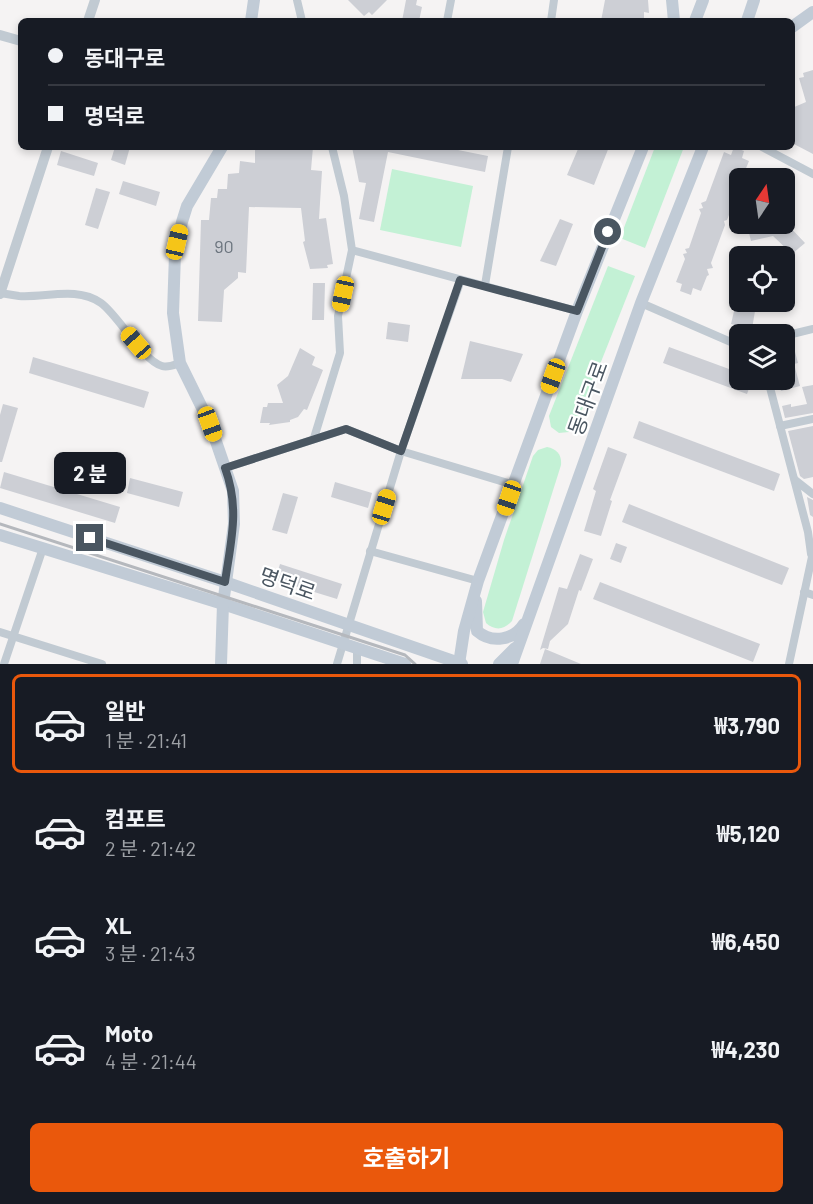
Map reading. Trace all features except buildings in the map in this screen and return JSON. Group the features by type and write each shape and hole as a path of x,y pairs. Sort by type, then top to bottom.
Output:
{"main road":[{"path":"251,18 254,0"},
{"path":"672,0 674,18"},
{"path":"696,18 703,0"},
{"path":"748,18 754,0"},
{"path":"795,25 813,12"},
{"path":"220,150 187,206 177,242 173,313 180,363 210,424 233,491 234,524 225,582 221,664"},
{"name":"동대구로","path":"460,664 464,631 476,586 577,311 642,150"},
{"name":"동대구로","path":"512,664 641,303 702,150"},
{"name":"명덕로","path":"0,508 225,582 460,664"},
{"name":"명덕로","path":"0,535 223,604 405,664"},
{"path":"476,586 477,631 482,635 497,639 507,638 521,629 527,620"},
{"path":"499,664 518,645"}],"street":[{"path":"89,18 95,0"},
{"path":"297,0 301,18"},
{"path":"448,18 451,0"},
{"path":"551,18 554,0"},
{"path":"0,35 18,40"},
{"path":"47,150 0,293 19,296 81,295 96,300 154,362 164,367 180,363"},
{"path":"314,438 340,353 338,316 352,250 344,196 333,150"},
{"path":"485,285 508,150"},
{"path":"768,150 813,174"},
{"path":"352,250 577,311"},
{"path":"337,664 401,451 460,280"},
{"path":"641,303 729,341"},
{"path":"795,333 813,329"},
{"path":"771,390 812,553 789,664"},
{"path":"780,426 813,419"},
{"path":"225,468 346,429 401,451 514,485"},
{"path":"795,480 813,494"},
{"path":"4,664 15,637 43,548"},
{"path":"370,551 476,586"},
{"path":"804,592 813,595"},
{"path":"0,632 102,664"},
{"path":"357,649 357,664"}],"green space":[{"path":"654,150 683,150 645,248 620,238"},
{"path":"392,169 473,186 461,247 380,230"},
{"path":"608,266 635,276 576,425 569,432 559,433 551,427 549,416"},
{"path":"547,447 558,453 561,465 512,621 503,628 496,628 486,623 483,612 504,540 533,456 538,450"}],"railway":[{"path":"0,524 405,655 415,664"}],"route":[{"path":"90,538 225,582 234,524 234,507 233,491 225,468 346,429 401,451 460,280 577,311 608,232"}]}
